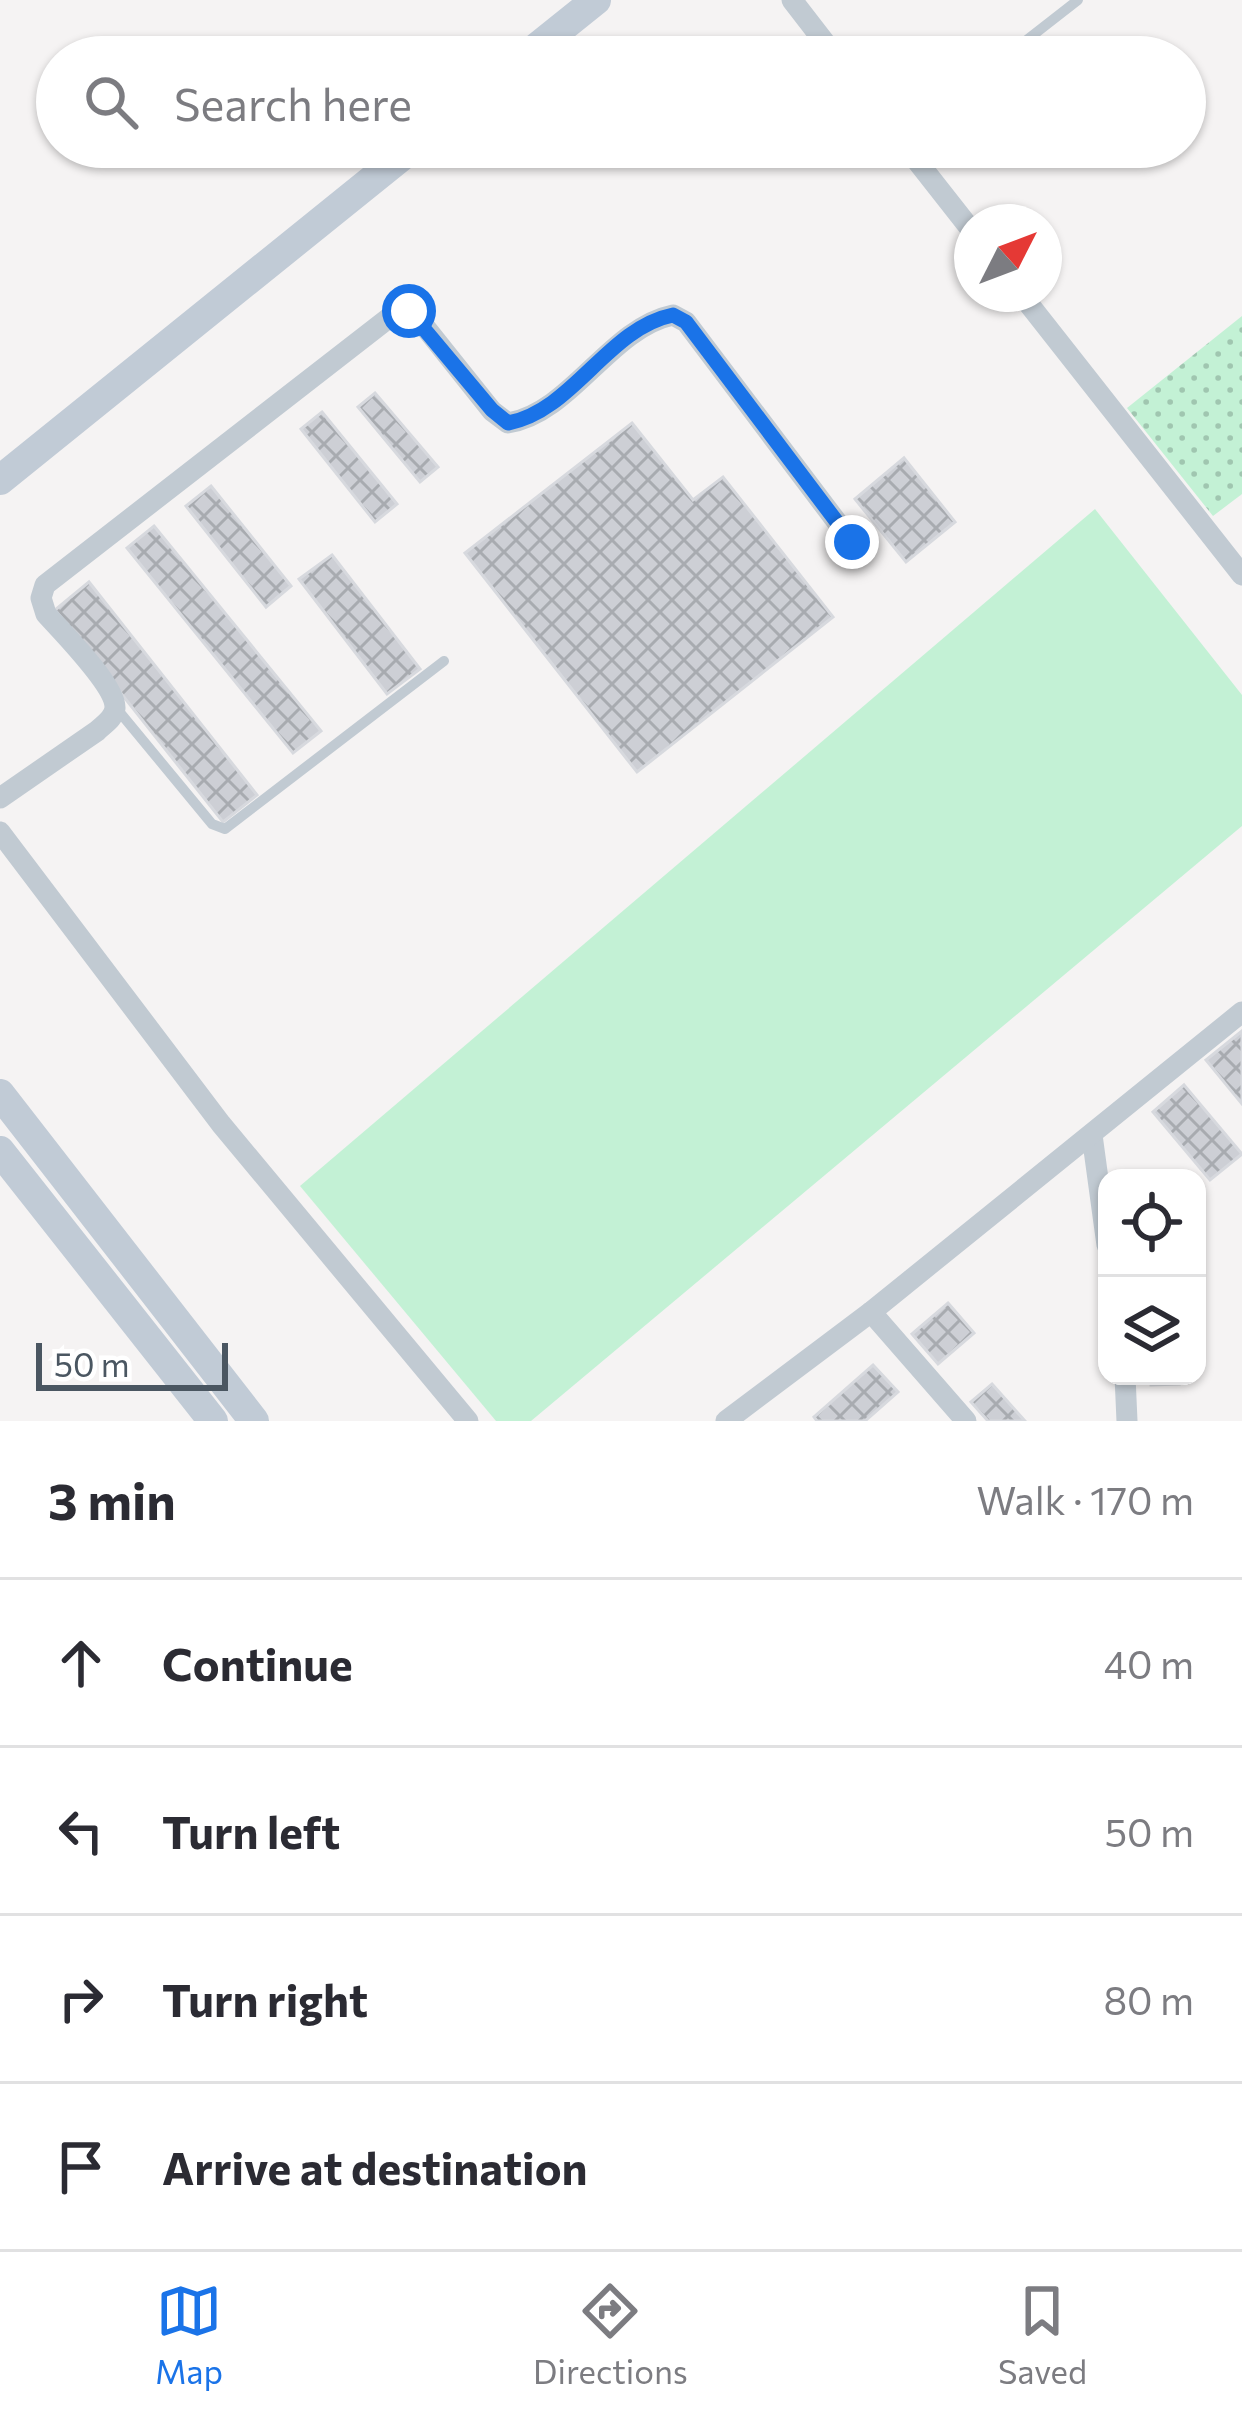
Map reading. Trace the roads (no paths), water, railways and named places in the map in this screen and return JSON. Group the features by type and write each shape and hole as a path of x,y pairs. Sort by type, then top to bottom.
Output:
{"main road":[{"path":"551,36 596,0"},
{"path":"0,480 387,168"},
{"path":"0,1094 254,1421"},
{"path":"0,1151 213,1421"}],"street":[{"path":"792,0 820,36"},
{"path":"922,168 954,208"},
{"path":"0,798 97,730 111,718 115,706 110,690 46,614 41,598 45,585 399,310 409,311 421,322 492,410 508,423 536,413 640,328 673,315 686,322 852,542"},
{"path":"1036,312 1237,560"},
{"path":"0,832 220,1124 468,1421"},
{"path":"726,1421 871,1312 1242,1012"},
{"path":"1092,1136 1098,1180"},
{"path":"871,1312 966,1421"},
{"path":"1125,1385 1127,1421"}],"lane":[{"path":"1032,36 1078,0"},
{"path":"115,706 212,824 224,829 444,661"}]}
